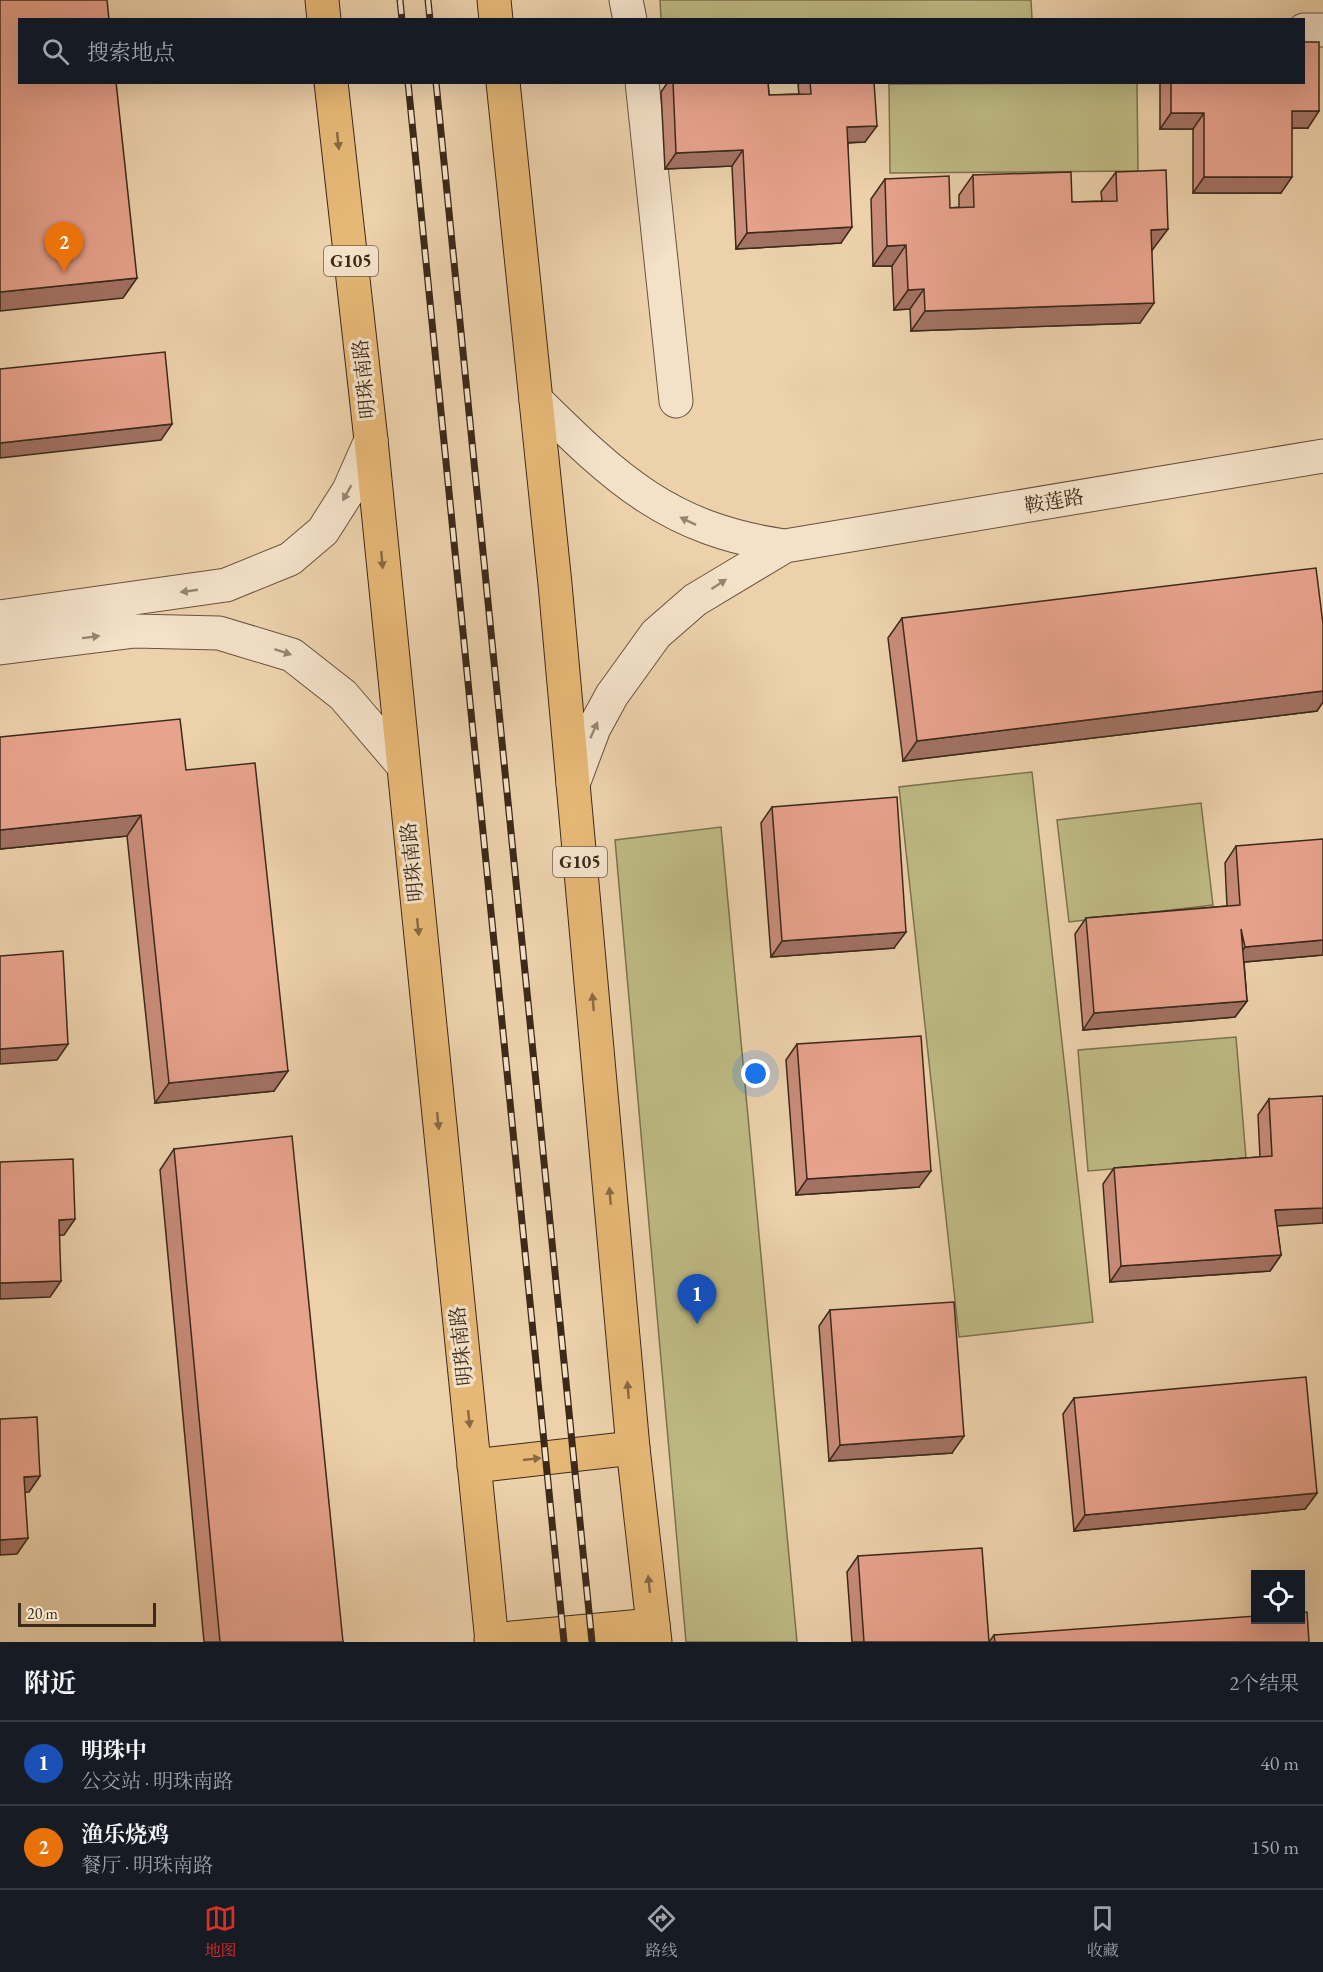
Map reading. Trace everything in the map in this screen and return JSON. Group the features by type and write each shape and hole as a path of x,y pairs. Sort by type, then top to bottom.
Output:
{"main road":[{"path":"322,0 324,18"},
{"path":"494,0 496,18"},
{"name":"明珠南路","path":"331,84 371,440 492,1641"},
{"name":"G105","path":"502,84 536,400 633,1448 654,1634"},
{"path":"474,1466 633,1448"},
{"path":"492,1641 654,1634"}],"street":[{"path":"626,0 630,18"},
{"path":"1305,30 1323,30"},
{"path":"642,84 676,401"},
{"path":"536,400 617,475 669,511 716,532 785,546"},
{"path":"0,648 20,625 226,585 290,559 323,531 350,490 371,440"},
{"name":"鞍莲路","path":"785,546 1323,456"},
{"path":"573,784 594,728 612,695 656,634 695,600 785,546"},
{"path":"20,625 219,633 292,655 343,695 402,764"}],"shaded area":[{"path":"660,0 1031,0 1032,18 661,18"},
{"path":"889,84 1137,84 1138,171 890,173"},
{"path":"1032,772 1093,1322 959,1337 899,787"},
{"path":"1201,803 1213,905 1069,922 1057,820"},
{"path":"721,827 797,1642 686,1642 615,840"},
{"path":"1236,1037 1246,1158 1088,1171 1078,1050"}],"building":[{"path":"0,0 107,0 109,18 18,18 18,84 116,84 137,278 0,292"},
{"path":"1305,42 1319,42 1319,111 1292,111 1292,177 1204,177 1204,113 1171,113 1171,84 1305,84"},
{"path":"673,84 768,84 769,95 811,94 810,84 874,84 877,126 847,127 852,227 747,233 743,150 676,153"},
{"path":"1166,170 1168,229 1151,230 1154,303 925,311 924,289 908,290 906,245 887,246 885,179 949,176 950,208 974,207 973,175 1071,172 1072,202 1117,201 1116,172"},
{"path":"165,352 172,424 0,443 0,369"},
{"path":"1316,568 1323,624 1323,691 917,741 902,618"},
{"path":"180,719 186,770 255,763 288,1071 169,1083 141,815 0,830 0,737"},
{"path":"897,797 906,932 782,941 772,807"},
{"path":"1323,839 1323,940 1245,947 1241,929 1247,1001 1094,1013 1086,918 1240,905 1236,846"},
{"path":"63,951 68,1044 0,1049 0,956"},
{"path":"921,1036 931,1171 807,1179 797,1044"},
{"path":"1323,1096 1323,1208 1275,1210 1281,1255 1121,1266 1114,1168 1272,1156 1269,1099"},
{"path":"292,1136 343,1642 220,1642 174,1149"},
{"path":"73,1159 75,1219 59,1220 61,1281 0,1283 0,1162"},
{"path":"954,1302 964,1436 840,1445 830,1310"},
{"path":"1306,1377 1317,1493 1085,1515 1074,1398"},
{"path":"37,1417 40,1476 24,1477 28,1538 0,1540 0,1419"},
{"path":"982,1548 989,1642 864,1642 858,1556"},
{"path":"1305,1612 1307,1612 1309,1642 995,1642 994,1635 1251,1616 1251,1624 1305,1624"}],"railway":[{"path":"400,0 402,18"},
{"path":"428,0 430,18"},
{"path":"408,84 564,1642"},
{"path":"436,84 592,1642"}],"place":[{"name":"渔乐烧鸡","path":"64,272"},
{"name":"明珠中","path":"697,1324"}]}
